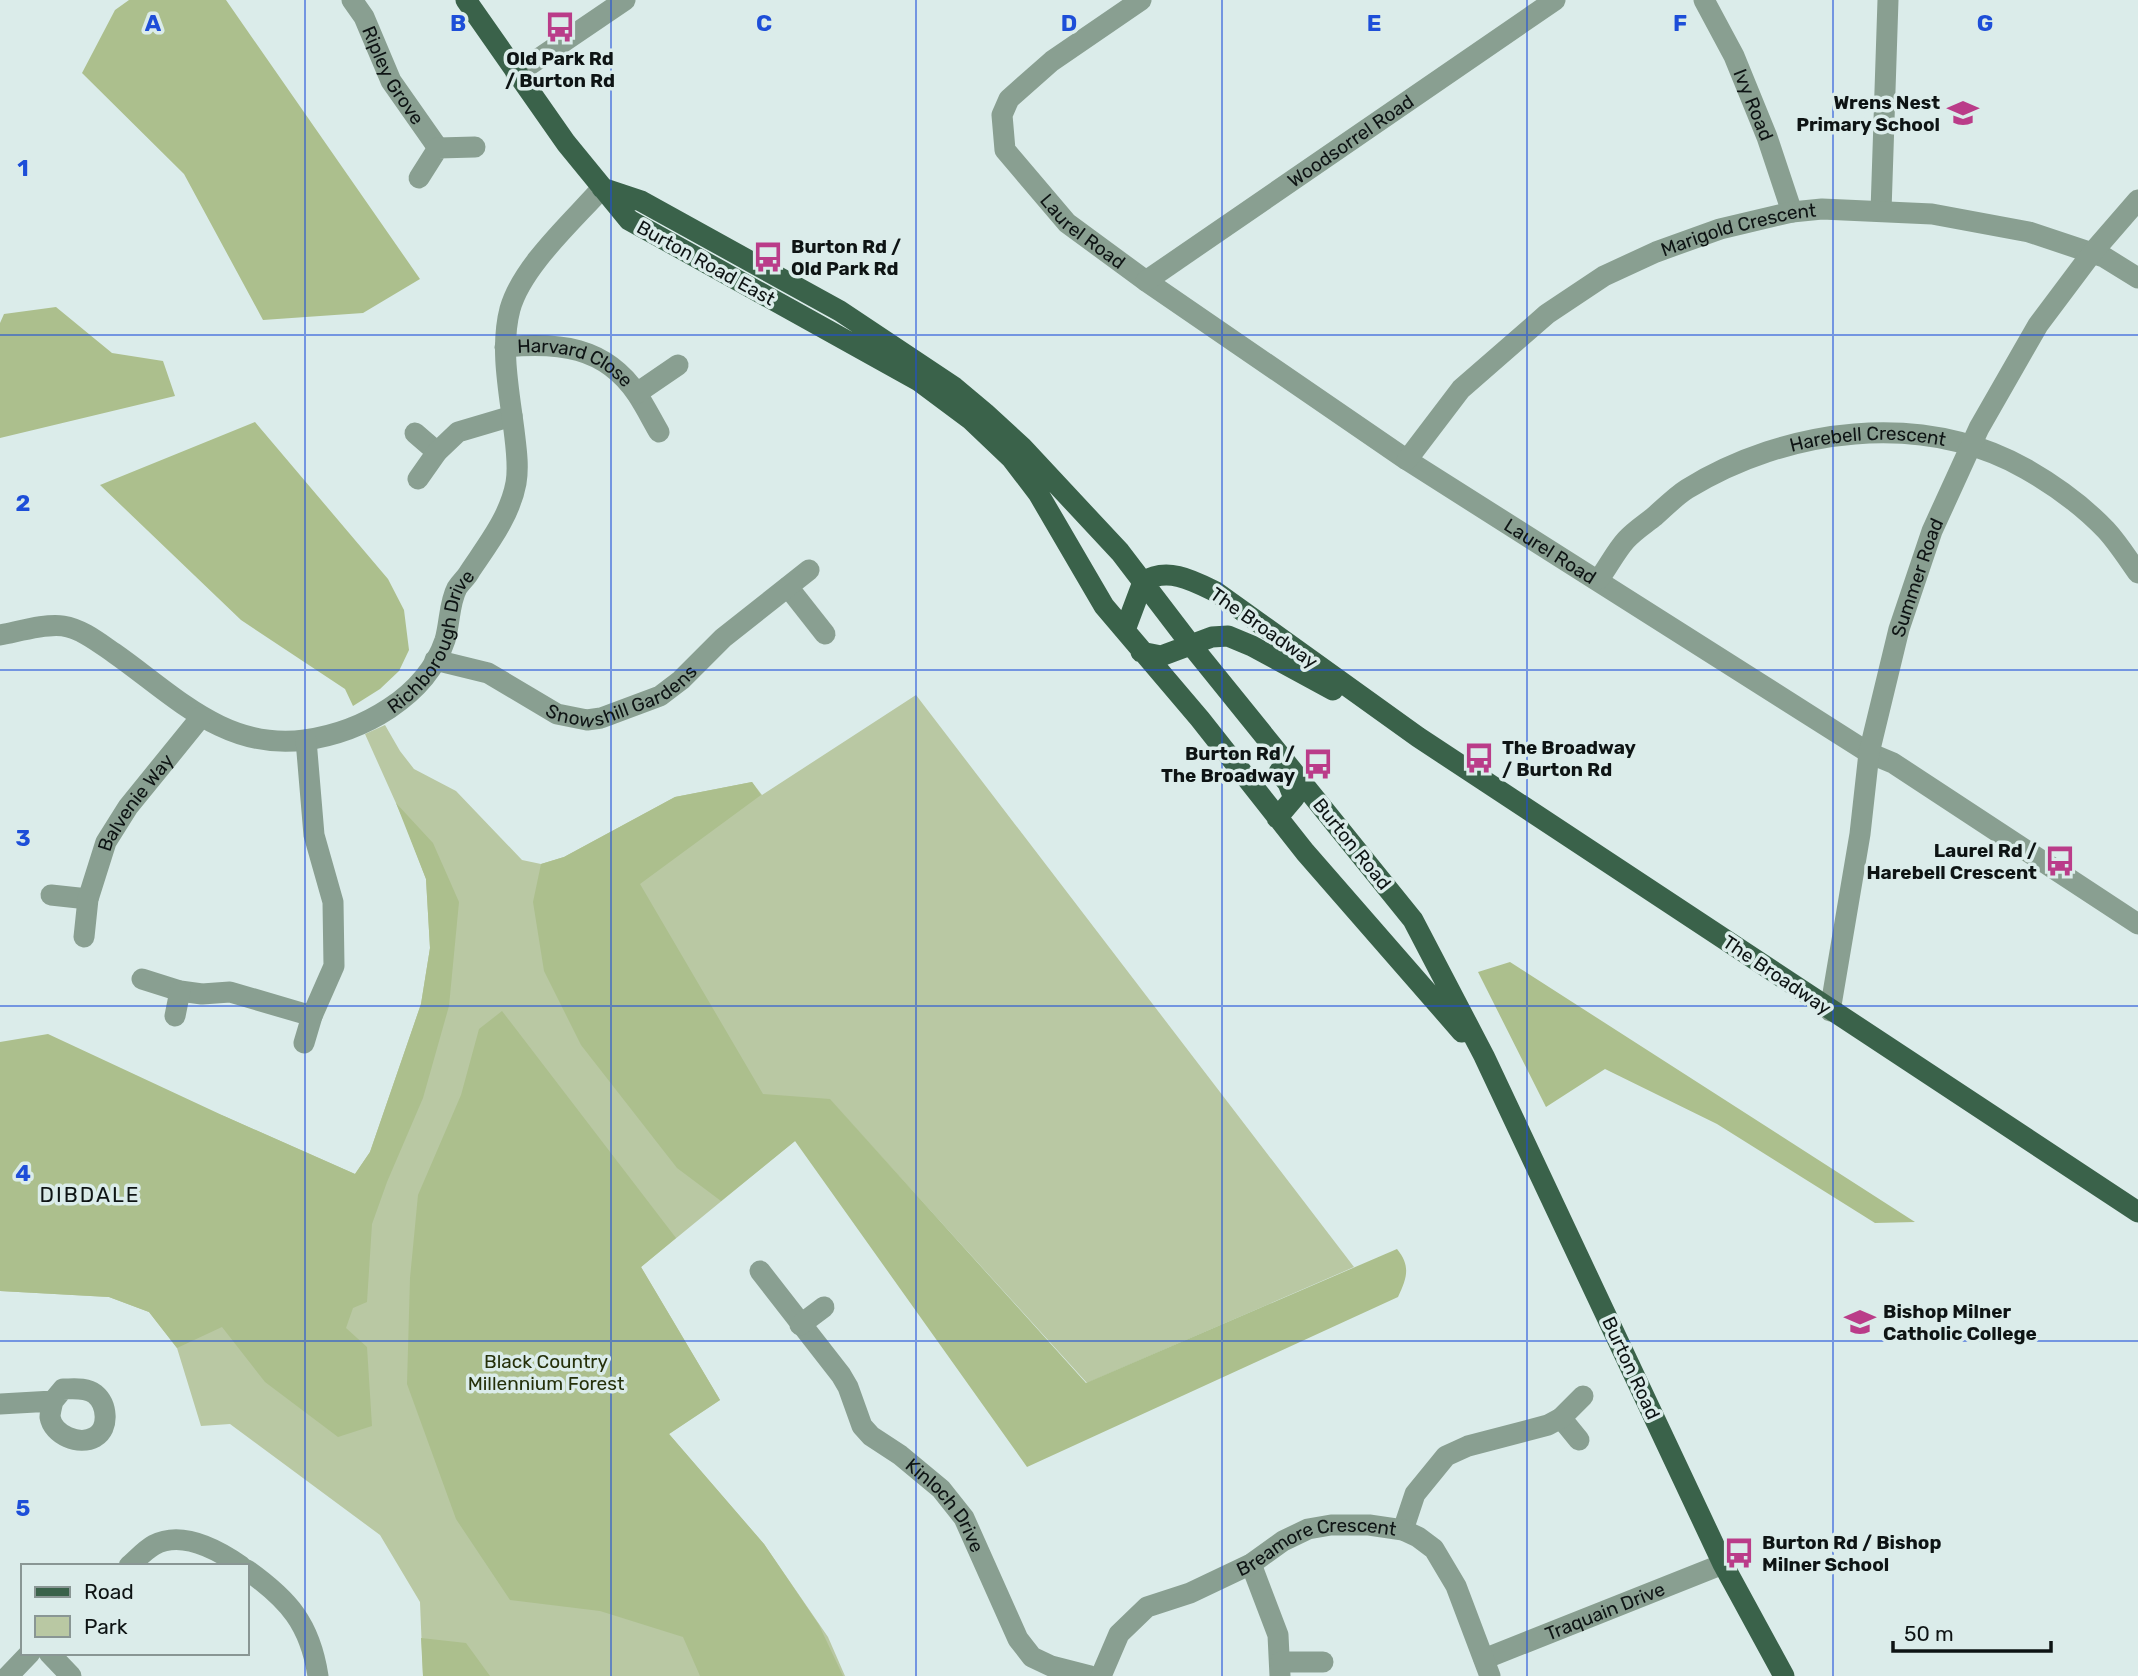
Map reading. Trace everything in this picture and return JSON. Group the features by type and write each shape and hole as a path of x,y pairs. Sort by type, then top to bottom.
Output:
{"main road":[{"path":"466,0 516,75 603,188"},
{"name":"Burton Road East","path":"603,188 641,201 829,305 954,387 1022,447 1120,552 1143,582"},
{"name":"Burton Road East","path":"603,188 629,220 877,355 919,381 970,419 1012,459 1038,493 1104,606 1141,652"},
{"name":"The Broadway","path":"1143,582 1149,578 1166,576 1186,577 1216,592 1418,737 2138,1212"},
{"path":"1125,630 1143,582"},
{"name":"Burton Road","path":"1143,582 1413,920 1484,1056 1723,1564 1784,1676"},
{"name":"The Broadway","path":"1141,652 1161,656 1212,637 1228,636 1252,646 1418,737"},
{"name":"Burton Road","path":"1141,652 1200,719 1277,818 1484,1056"},
{"path":"1231,694 1233,706 1243,727 1288,783 1294,795 1294,800 1277,818"}],"street":[{"name":"Ripley Grove","path":"352,0 364,16 391,82 438,148"},
{"path":"516,75 625,0"},
{"name":"Laurel Road","path":"1141,0 1052,61 1009,99 1002,115 1005,150 1067,223 1146,281 1407,460 1869,752 1893,763 2138,924"},
{"name":"Woodsorrel Road","path":"1146,281 1555,0"},
{"name":"Ivy Road","path":"1704,0 1734,55 1767,137 1792,212"},
{"path":"1881,211 1888,0"},
{"path":"419,178 438,148 475,147"},
{"name":"Richborough Drive","path":"0,635 62,626 88,636 189,710 227,730 263,740 306,740 358,726 396,704 417,684 435,660 444,642 457,589 499,528 509,507 516,482 517,451 505,347 506,325 511,306 531,269 603,188"},
{"name":"Summer Road","path":"1830,1011 1860,834 1869,752 1899,629 1932,531 1969,447 2038,325 2092,253 2138,200"},
{"name":"Marigold Crescent","path":"1407,460 1461,389 1547,314 1604,276 1720,229 1792,212 1822,209 1932,214 2029,232 2104,257 2138,278"},
{"name":"Harvard Close","path":"505,347 534,344 583,350 624,377 659,432"},
{"name":"Harvard Close","path":"636,393 678,365"},
{"path":"418,479 437,452 458,432 512,416"},
{"path":"415,433 437,452"},
{"name":"Harebell Crescent","path":"1599,579 1626,540 1685,490 1736,462 1793,443 1850,434 1929,435 2026,469 2083,509 2108,532 2138,573"},
{"name":"Snowshill Gardens","path":"435,660 488,673 557,713 587,720 601,718 660,696 681,680 723,638 809,570"},
{"path":"788,587 825,634"},
{"name":"Balvenie Way","path":"83,937 88,899 106,842 115,826 201,717"},
{"path":"304,1043 312,1016 334,966 333,902 314,835 306,740"},
{"path":"51,895 88,899"},
{"path":"142,979 180,991 202,994 230,992 312,1016"},
{"path":"175,1016 180,991"},
{"name":"Kinloch Drive","path":"760,1271 841,1375 862,1426 871,1437 900,1455 941,1489 964,1518 1018,1639 1032,1657 1051,1667 1090,1676"},
{"path":"800,1325 824,1307"},
{"path":"1403,1530 1415,1494 1446,1456 1468,1446 1548,1424 1561,1418 1583,1396"},
{"path":"0,1404 53,1401"},
{"path":"1561,1418 1579,1440"},
{"name":"Breamore Crescent","path":"1101,1676 1119,1634 1147,1608 1190,1593 1251,1564 1283,1541 1308,1529 1331,1525 1369,1525 1403,1530 1434,1549 1456,1586 1487,1667"},
{"path":"131,1564 155,1544 183,1539 208,1547 238,1564"},
{"path":"1251,1564 1278,1635 1280,1669 1323,1662"},
{"name":"Traquain Drive","path":"1487,1667 1723,1564"},
{"path":"248,1571 267,1584 303,1623 310,1638 318,1676"},
{"path":"8,1676 28,1655"},
{"path":"51,1655 71,1676"}],"green space":[{"path":"129,0 226,0 420,279 363,313 263,320 184,174 82,73 115,10"},
{"path":"56,307 112,353 163,361 175,396 0,438 0,323 4,314"},
{"path":"255,422 388,579 404,610 409,650 399,671 380,689 353,706 345,689 241,620 100,485"},
{"path":"916,695 1354,1267 1087,1383 830,1100 795,1141 641,1267 720,1400 669,1434 764,1544 828,1637 845,1676 423,1676 420,1602 380,1535 230,1424 201,1426 177,1348 149,1312 109,1297 0,1291 0,1046 224,1116 355,1174 370,1152 421,1004 430,948 426,879 404,821 365,734 385,725 414,769 456,791 522,860 541,864 564,857 675,797 752,782 762,795"},
{"path":"752,782 761,795 640,884 763,1094 830,1099 1086,1383 1397,1249 1406,1267 1404,1284 1398,1297 1027,1467 795,1141 721,1201 677,1168 581,1045 544,971 533,902 541,864 564,857 675,797"},
{"path":"396,803 433,843 459,902 449,1006 423,1098 372,1224 367,1302 353,1308 346,1328 367,1347 372,1426 338,1437 265,1382 222,1327 177,1348 149,1312 109,1297 0,1291 0,1042 48,1034 355,1174 370,1152 421,1004 430,948 426,879"},
{"path":"1510,962 1915,1222 1875,1223 1717,1124 1605,1069 1546,1107 1478,972"},
{"name":"Black Country Millennium Forest","path":"502,1011 676,1238 641,1267 720,1400 669,1434 764,1544 819,1625 843,1676 700,1676 683,1637 600,1611 510,1600 456,1519 407,1384 410,1278 418,1195 461,1095 479,1029"},
{"path":"421,1638 466,1643 490,1676 423,1676"}],"place":[{"name":"Old Park Rd / Burton Rd","path":"560,27"},
{"name":"Wrens Nest Primary School","path":"1963,113"},
{"name":"Burton Rd / Old Park Rd","path":"768,257"},
{"name":"The Broadway / Burton Rd","path":"1479,758"},
{"name":"Burton Rd / The Broadway","path":"1318,764"},
{"name":"Laurel Rd / Harebell Crescent","path":"2060,861"},
{"name":"Bishop Milner Catholic College","path":"1860,1322"},
{"name":"Burton Rd / Bishop Milner School","path":"1739,1553"}],"district":[{"name":"DIBDALE","path":"90,1194"}]}
